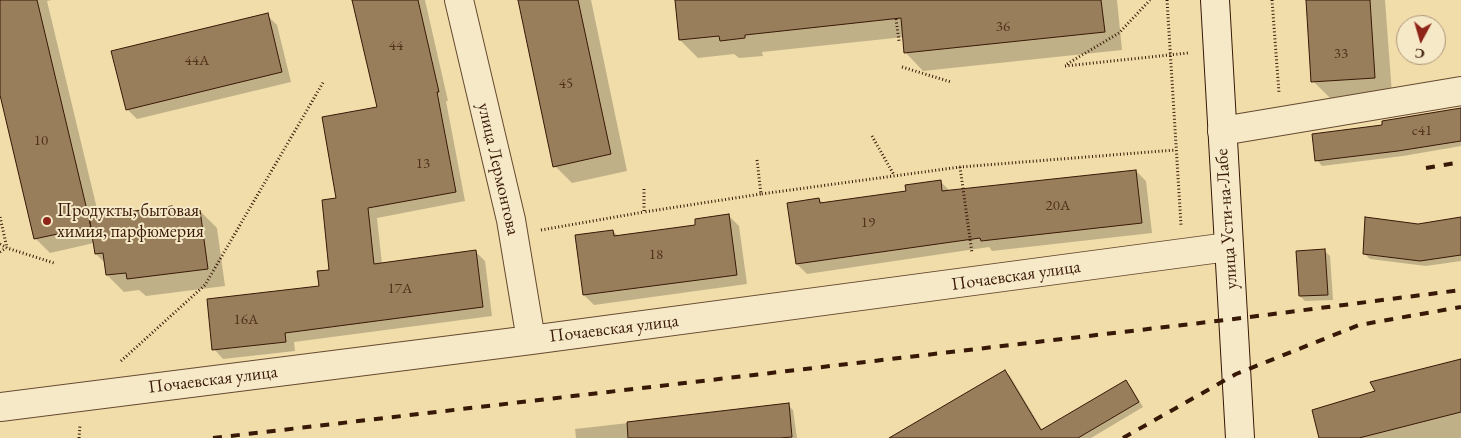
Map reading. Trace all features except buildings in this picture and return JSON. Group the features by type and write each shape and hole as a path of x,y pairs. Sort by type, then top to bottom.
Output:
{"street":[{"name":"улица Лермонтова","path":"459,0 514,234 531,340"},
{"name":"улица Усти-на-Лабе","path":"1215,0 1240,438"},
{"path":"1222,131 1461,91"},
{"name":"Почаевская улица","path":"0,407 531,340 1228,247"}],"path":[{"path":"1150,0 1119,33 1065,66 1217,50"},
{"path":"1167,0 1182,253"},
{"path":"1272,0 1282,121"},
{"path":"896,19 899,41"},
{"path":"902,67 950,82"},
{"path":"118,364 205,285 324,81"},
{"path":"872,136 894,175"},
{"path":"514,234 644,212 894,175 960,167 1175,150"},
{"path":"757,160 762,194"},
{"path":"960,167 976,281"},
{"path":"644,189 644,212"},
{"path":"0,217 7,248"},
{"path":"0,244 54,263"},
{"path":"0,252 7,248"}],"railway":[{"path":"1426,168 1461,162"},
{"path":"213,438 1234,319 1461,290"},
{"path":"1123,438 1236,374 1359,325 1461,307"}],"place":[{"name":"Продукты, бытовая химия, парфюмерия","path":"47,221"}]}
